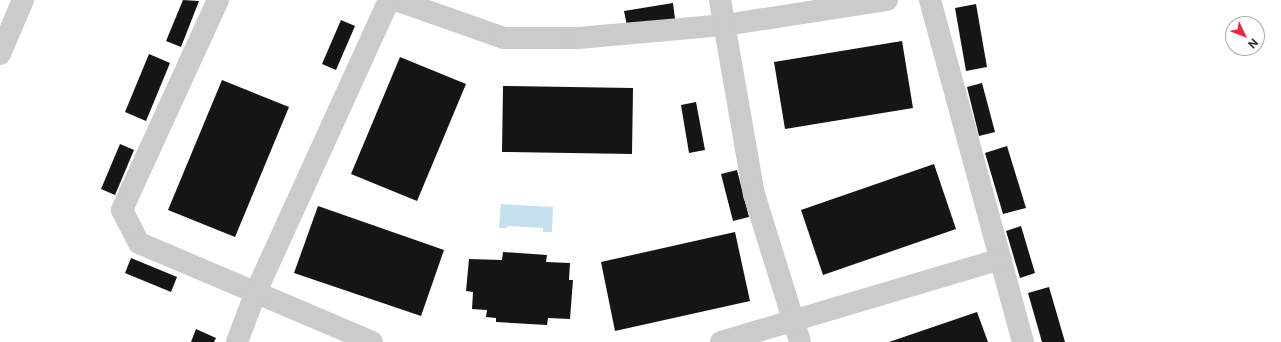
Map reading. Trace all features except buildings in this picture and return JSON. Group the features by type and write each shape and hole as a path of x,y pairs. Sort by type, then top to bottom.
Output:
{"street":[{"path":"0,54 23,0"},
{"path":"218,0 122,210 139,243 255,294 372,342"},
{"path":"236,342 255,294 389,0"},
{"path":"396,0 504,38 578,38 725,25 887,0"},
{"path":"720,0 754,194 800,342"},
{"path":"930,0 1023,342"},
{"path":"721,342 1001,260"}],"water":[{"path":"501,204 553,207 552,232 543,232 543,228 508,226 507,228 499,228"}]}
